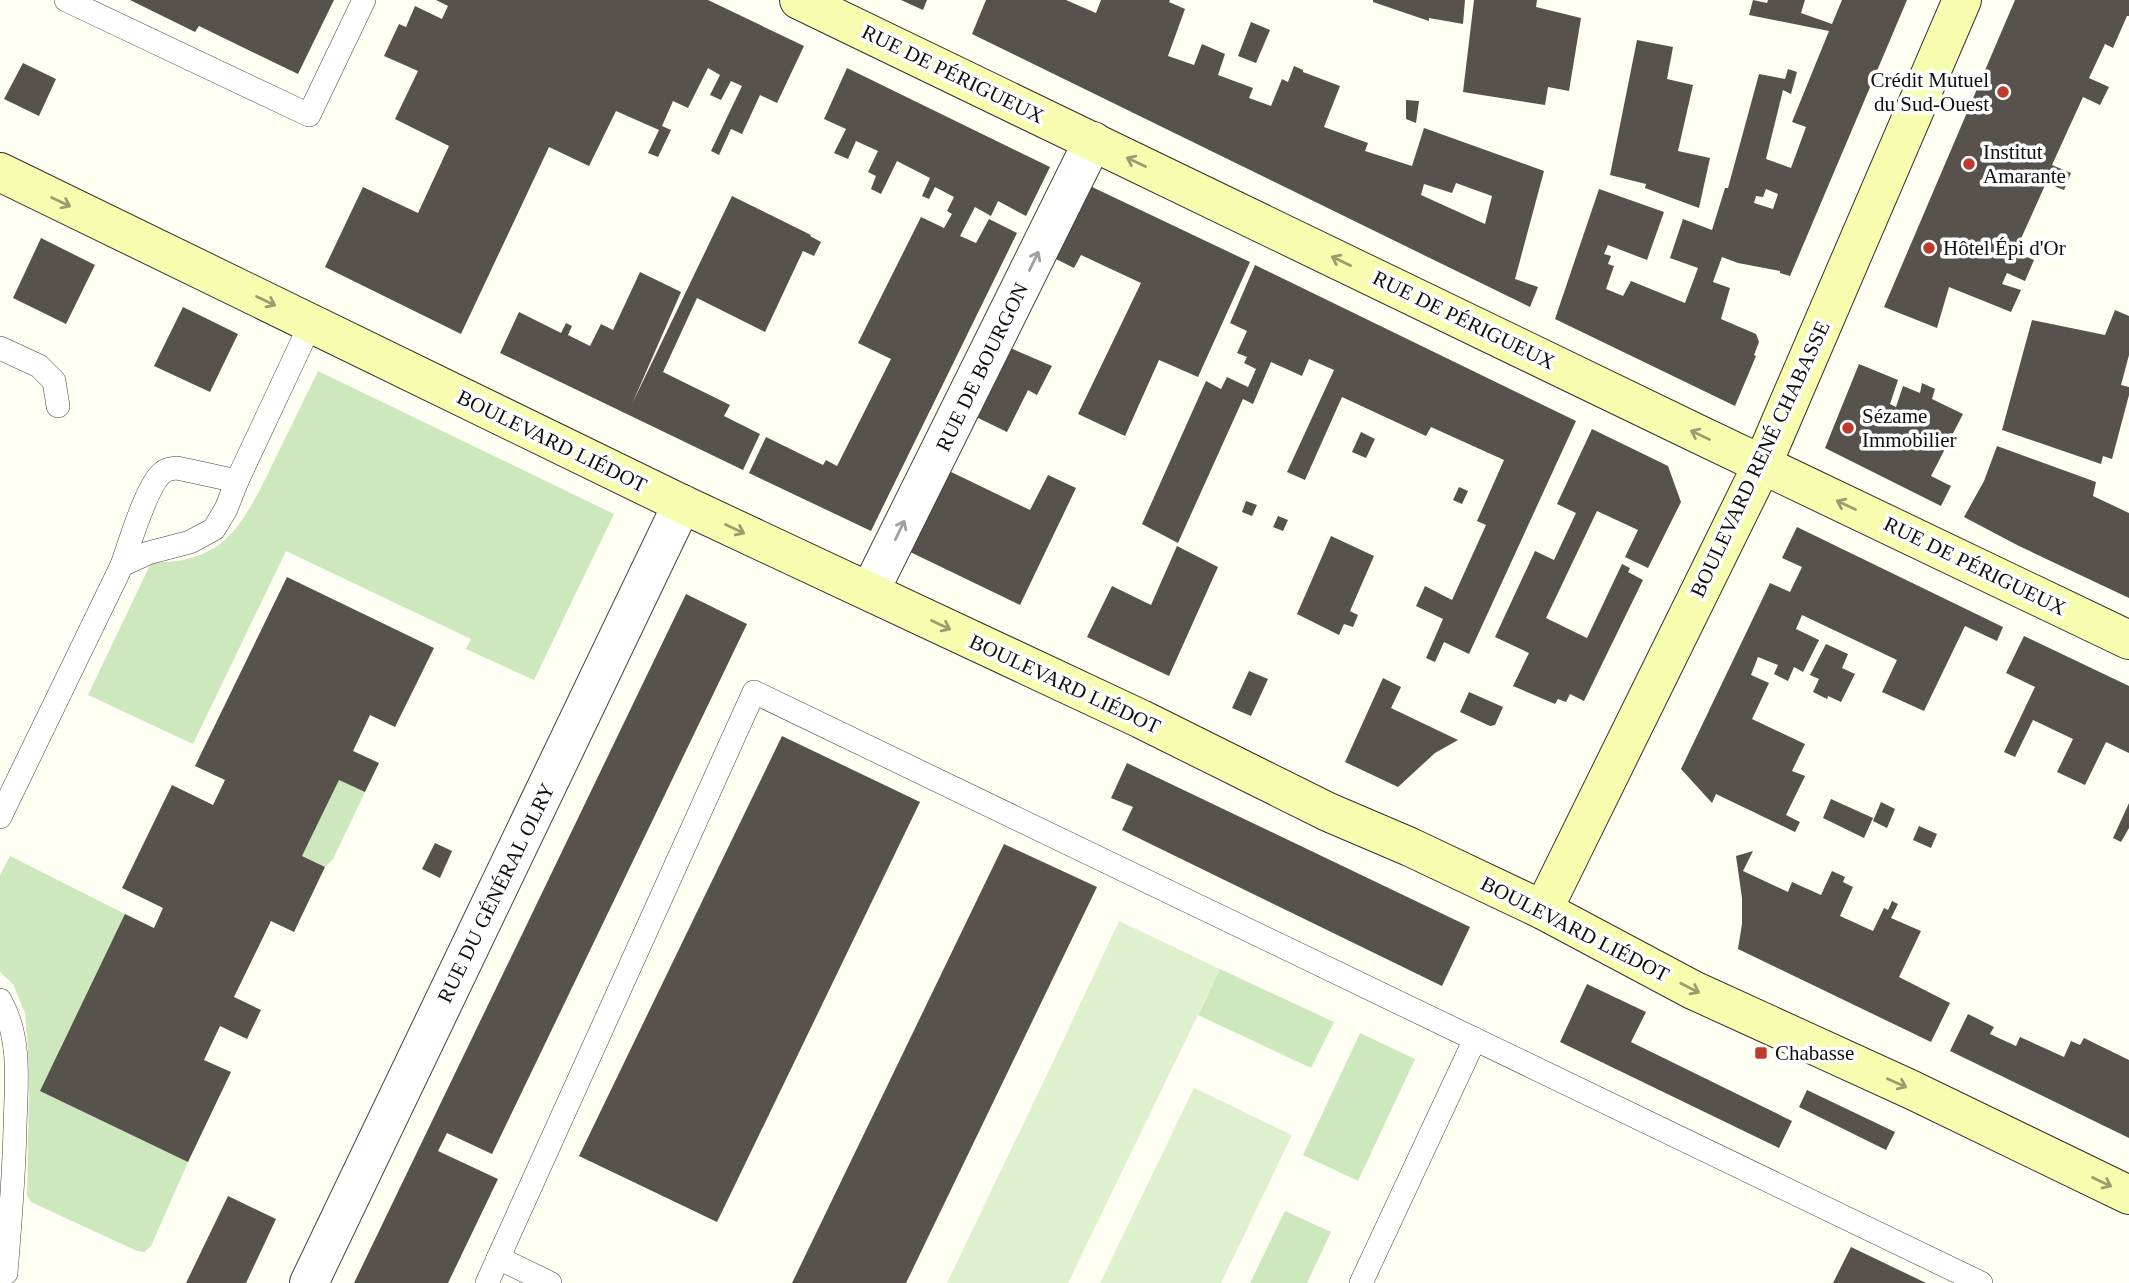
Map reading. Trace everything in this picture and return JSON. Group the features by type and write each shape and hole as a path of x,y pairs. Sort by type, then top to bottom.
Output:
{"main road":[{"name":"RUE DE PÉRIGUEUX","path":"799,0 2129,640"},
{"name":"BOULEVARD RENÉ CHABASSE","path":"1543,910 1763,463 1962,0"},
{"name":"BOULEVARD LIÉDOT","path":"0,172 682,504 1141,719 1328,812 1410,847 1543,910 1693,990 1912,1090 2129,1195"}],"street":[{"name":"RUE DE BOURGON","path":"870,591 1093,141"},
{"name":"RUE DU GÉNÉRAL OLRY","path":"309,1283 682,504"}],"lane":[{"path":"66,0 309,115 364,0"},
{"path":"122,565 148,552 190,542 214,529 226,509 311,323"},
{"path":"0,348 39,366 54,381 58,406"},
{"path":"0,817 122,565 159,475 167,469 177,468 237,481"},
{"path":"487,1283 754,692 1981,1283"},
{"path":"0,1000 11,1024 17,1072 13,1192 6,1273"},
{"path":"1361,1283 1475,1039"},
{"path":"498,1258 550,1283"}],"green space":[{"path":"318,371 614,514 534,680 466,649 471,639 286,551 193,744 88,695 151,563 192,558 214,548 235,529 262,486"},
{"path":"339,780 365,792 333,859 325,867 302,856"},
{"path":"10,856 125,914 188,1162 151,1246 144,1252 31,1202 27,1195 29,1090 25,1013 13,984 0,972 0,875"},
{"path":"1119,921 1220,969 1068,1283 947,1283 1054,1060"},
{"path":"1220,969 1334,1022 1311,1068 1198,1015"},
{"path":"1360,1033 1415,1059 1358,1181 1303,1155"},
{"path":"1194,1088 1292,1135 1221,1283 1100,1283"},
{"path":"1285,1211 1331,1232 1307,1283 1250,1283"}],"building":[{"path":"130,0 334,0 298,74 199,26 195,32"},
{"path":"436,0 708,0 804,46 777,103 760,95 742,134 731,129 719,155 711,151 742,86 731,81 721,100 710,95 720,75 708,68 688,108 673,101 662,126 671,130 658,157 648,153 659,130 616,111 589,166 549,147 461,334 325,267 363,187 418,213 449,146 395,119 418,71 384,56 399,24 406,27 415,6 442,19 448,6"},
{"path":"901,0 927,0 923,10"},
{"path":"986,0 1066,0 1096,13 1101,0 1170,0 1169,2 1185,9 1168,56 1194,65 1202,44 1225,54 1218,75 1253,88 1249,98 1271,106 1282,79 1288,82 1294,66 1340,86 1324,127 1368,143 1365,151 1412,166 1424,128 1544,171 1515,279 1538,287 1530,307 972,34","holes":["1456,183 1492,196 1485,224 1421,195 1424,184 1452,193"]},
{"path":"1373,0 1465,0 1463,24 1429,18 1429,21"},
{"path":"1474,0 1537,0 1536,7 1581,18 1569,91 1548,87 1545,105 1463,92"},
{"path":"1753,0 1767,3 1768,0 1805,0 1801,13 1832,24 1842,0 1907,0 1790,276 1780,271 1722,257 1713,282 1730,288 1721,319 1756,334 1759,342 1754,355 1756,356 1735,406 1555,319 1599,189 1664,212 1647,260 1608,245 1604,254 1611,256 1608,264 1614,266 1606,289 1623,296 1631,281 1685,303 1698,268 1670,258 1683,219 1712,230 1725,188 1728,188 1759,74 1785,79 1788,69 1797,72 1791,94 1783,90 1766,159 1791,168 1806,127 1792,122 1829,31 1749,15","holes":["1766,189 1778,194 1773,209 1754,203 1756,196 1763,197"]},
{"path":"2015,0 2129,0 2129,16 2113,48 2105,44 2089,78 2109,87 2100,105 2083,97 2052,165 2071,173 2064,190 2046,183 2015,252 2034,260 2025,281 2007,273 2002,284 2021,290 2011,312 1949,287 1937,328 1884,307"},
{"path":"1251,22 1270,30 1256,63 1238,56"},
{"path":"1637,40 1673,47 1667,79 1693,85 1678,151 1710,158 1699,208 1645,188 1646,184 1610,175"},
{"path":"23,63 56,79 39,116 4,99"},
{"path":"847,68 1050,167 1026,216 998,201 991,216 975,207 960,236 976,243 989,219 1017,233 871,531 749,473 766,437 823,465 826,460 837,466 891,359 858,343 921,217 944,228 952,214 947,211 954,197 935,187 929,199 922,196 930,178 897,161 881,194 871,189 876,176 868,172 878,151 856,141 848,159 834,153 846,129 824,119"},
{"path":"1406,100 1419,101 1416,123 1406,119"},
{"path":"1090,186 1250,262 1198,377 1159,360 1125,436 1078,414 1141,283 1081,255 1074,268 1054,258"},
{"path":"732,196 821,242 814,256 803,251 765,332 697,298 663,372 730,405 724,416 760,434 743,470 500,353 519,312 561,333 566,323 572,326 568,335 590,346 601,324 613,330 640,272 681,292 632,404"},
{"path":"41,238 95,265 66,324 13,298"},
{"path":"1255,265 1576,421 1469,654 1444,642 1435,662 1426,658 1443,619 1416,606 1425,586 1452,600 1486,525 1477,521 1504,460 1431,427 1426,436 1342,397 1305,480 1287,472 1334,370 1309,359 1302,376 1271,362 1253,404 1243,399 1178,543 1142,524 1206,381 1221,389 1227,377 1248,387 1256,369 1244,363 1247,357 1237,353 1247,331 1230,323"},
{"path":"183,307 238,334 210,392 154,366"},
{"path":"2115,310 2129,316 2129,355 2121,385 2129,387 2129,395 2112,459 2103,456 2101,464 2002,430 2032,320 2105,335"},
{"path":"1008,347 1052,366 1037,395 1028,390 1007,432 974,416"},
{"path":"1859,364 1898,380 1890,404 1896,407 1903,386 1920,393 1922,383 1935,389 1932,399 1963,414 1931,476 1951,486 1941,506 1825,448"},
{"path":"1592,429 1668,466 1681,502 1648,568 1625,557 1638,530 1597,511 1546,618 1587,638 1622,564 1630,568 1628,572 1643,580 1584,701 1570,694 1566,702 1558,699 1555,704 1513,686 1529,653 1495,637 1535,551 1554,560 1576,513 1557,504"},
{"path":"1361,432 1375,439 1366,458 1352,452"},
{"path":"1997,446 2096,482 2093,496 2129,513 2129,598 1964,517 1984,481"},
{"path":"947,470 1030,510 1048,475 1076,488 1020,605 906,550"},
{"path":"1459,487 1468,491 1462,504 1453,500"},
{"path":"1246,501 1257,505 1252,516 1242,512"},
{"path":"1278,516 1288,520 1283,531 1273,527"},
{"path":"1797,527 2003,627 1997,641 1965,626 1924,711 1882,692 1897,660 1802,615 1796,629 1819,640 1803,672 1794,667 1788,681 1774,674 1778,665 1758,657 1751,675 1769,683 1752,719 1805,744 1792,771 1805,776 1786,815 1800,822 1795,832 1716,794 1712,803 1681,769 1770,583 1790,592 1802,567 1782,558"},
{"path":"1331,536 1374,556 1350,611 1358,615 1353,627 1344,624 1339,635 1297,614"},
{"path":"1177,546 1218,567 1169,676 1087,637 1112,586 1151,605"},
{"path":"287,577 434,648 395,727 370,715 353,751 379,763 365,792 339,780 302,856 325,867 294,932 271,921 234,997 261,1010 247,1039 220,1026 204,1060 231,1072 188,1162 40,1091 125,914 154,928 163,908 122,888 172,785 213,805 225,780 195,766"},
{"path":"686,594 747,624 492,1154 447,1133 438,1151 498,1179 448,1283 354,1283"},
{"path":"2024,636 2129,686 2129,753 2106,742 2085,785 2057,772 2073,739 2033,720 2015,757 2004,752 2035,687 2006,673"},
{"path":"1826,644 1848,654 1842,668 1855,674 1841,702 1813,692 1819,679 1810,675"},
{"path":"1249,671 1268,679 1251,716 1232,708"},
{"path":"1383,678 1401,687 1391,708 1458,740 1435,753 1398,787 1345,762"},
{"path":"1469,692 1503,707 1495,725 1490,726 1460,712"},
{"path":"782,736 920,802 717,1222 579,1156"},
{"path":"1127,763 1470,927 1442,986 1122,830 1133,807 1111,798"},
{"path":"1831,799 1873,818 1864,838 1823,818"},
{"path":"1881,802 1895,809 1887,828 1873,821"},
{"path":"2129,803 2129,828 2121,842 2113,838"},
{"path":"1919,826 1937,834 1931,848 1913,840"},
{"path":"435,843 452,851 440,878 422,869"},
{"path":"1004,844 1097,887 906,1283 792,1283"},
{"path":"1753,851 1743,871 1788,892 1792,882 1821,895 1832,871 1845,877 1843,882 1853,887 1840,916 1873,931 1884,908 1888,910 1892,901 1898,904 1891,918 1921,931 1899,977 1950,1003 1931,1042 1738,949 1742,898 1736,856"},
{"path":"1587,984 1646,1012 1631,1042 1792,1121 1779,1148 1560,1042"},
{"path":"1968,1014 1994,1027 1990,1034 2016,1046 2020,1037 2064,1057 2071,1041 2080,1045 2084,1038 2129,1060 2129,1138 1950,1051"},
{"path":"1807,1090 1895,1132 1886,1150 1799,1107"},
{"path":"228,1196 276,1219 246,1283 186,1283"},
{"path":"1851,1247 1926,1283 1833,1283"}],"place":[{"name":"Crédit Mutuel du Sud-Ouest","path":"2003,92"},
{"name":"Institut Amarante","path":"1969,164"},
{"name":"Hôtel Épi d'Or","path":"1929,248"},
{"name":"Sézame Immobilier","path":"1848,428"},
{"name":"Chabasse","path":"1761,1053"}]}
